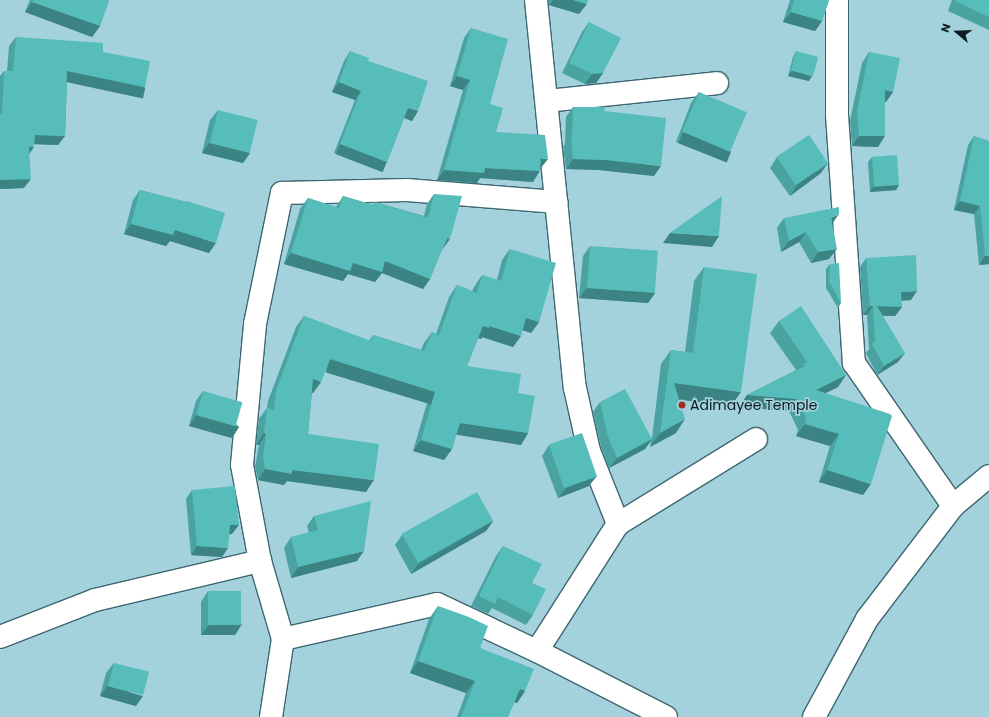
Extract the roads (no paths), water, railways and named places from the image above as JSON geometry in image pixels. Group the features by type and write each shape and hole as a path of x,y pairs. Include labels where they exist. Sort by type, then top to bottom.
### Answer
{"street":[{"path":"536,0 575,388 589,451 618,524"},
{"path":"837,0 837,115 854,363 953,506"},
{"path":"547,101 717,83"},
{"path":"271,717 284,639 260,561 242,464 255,324 282,193 407,190 557,202"},
{"path":"537,651 618,524 756,439"},
{"path":"814,717 867,619 953,506 989,476"},
{"path":"0,637 95,600 260,561"},
{"path":"284,639 437,604 537,651 666,717"}],"place":[{"name":"Adimayee Temple","path":"682,405"}]}
